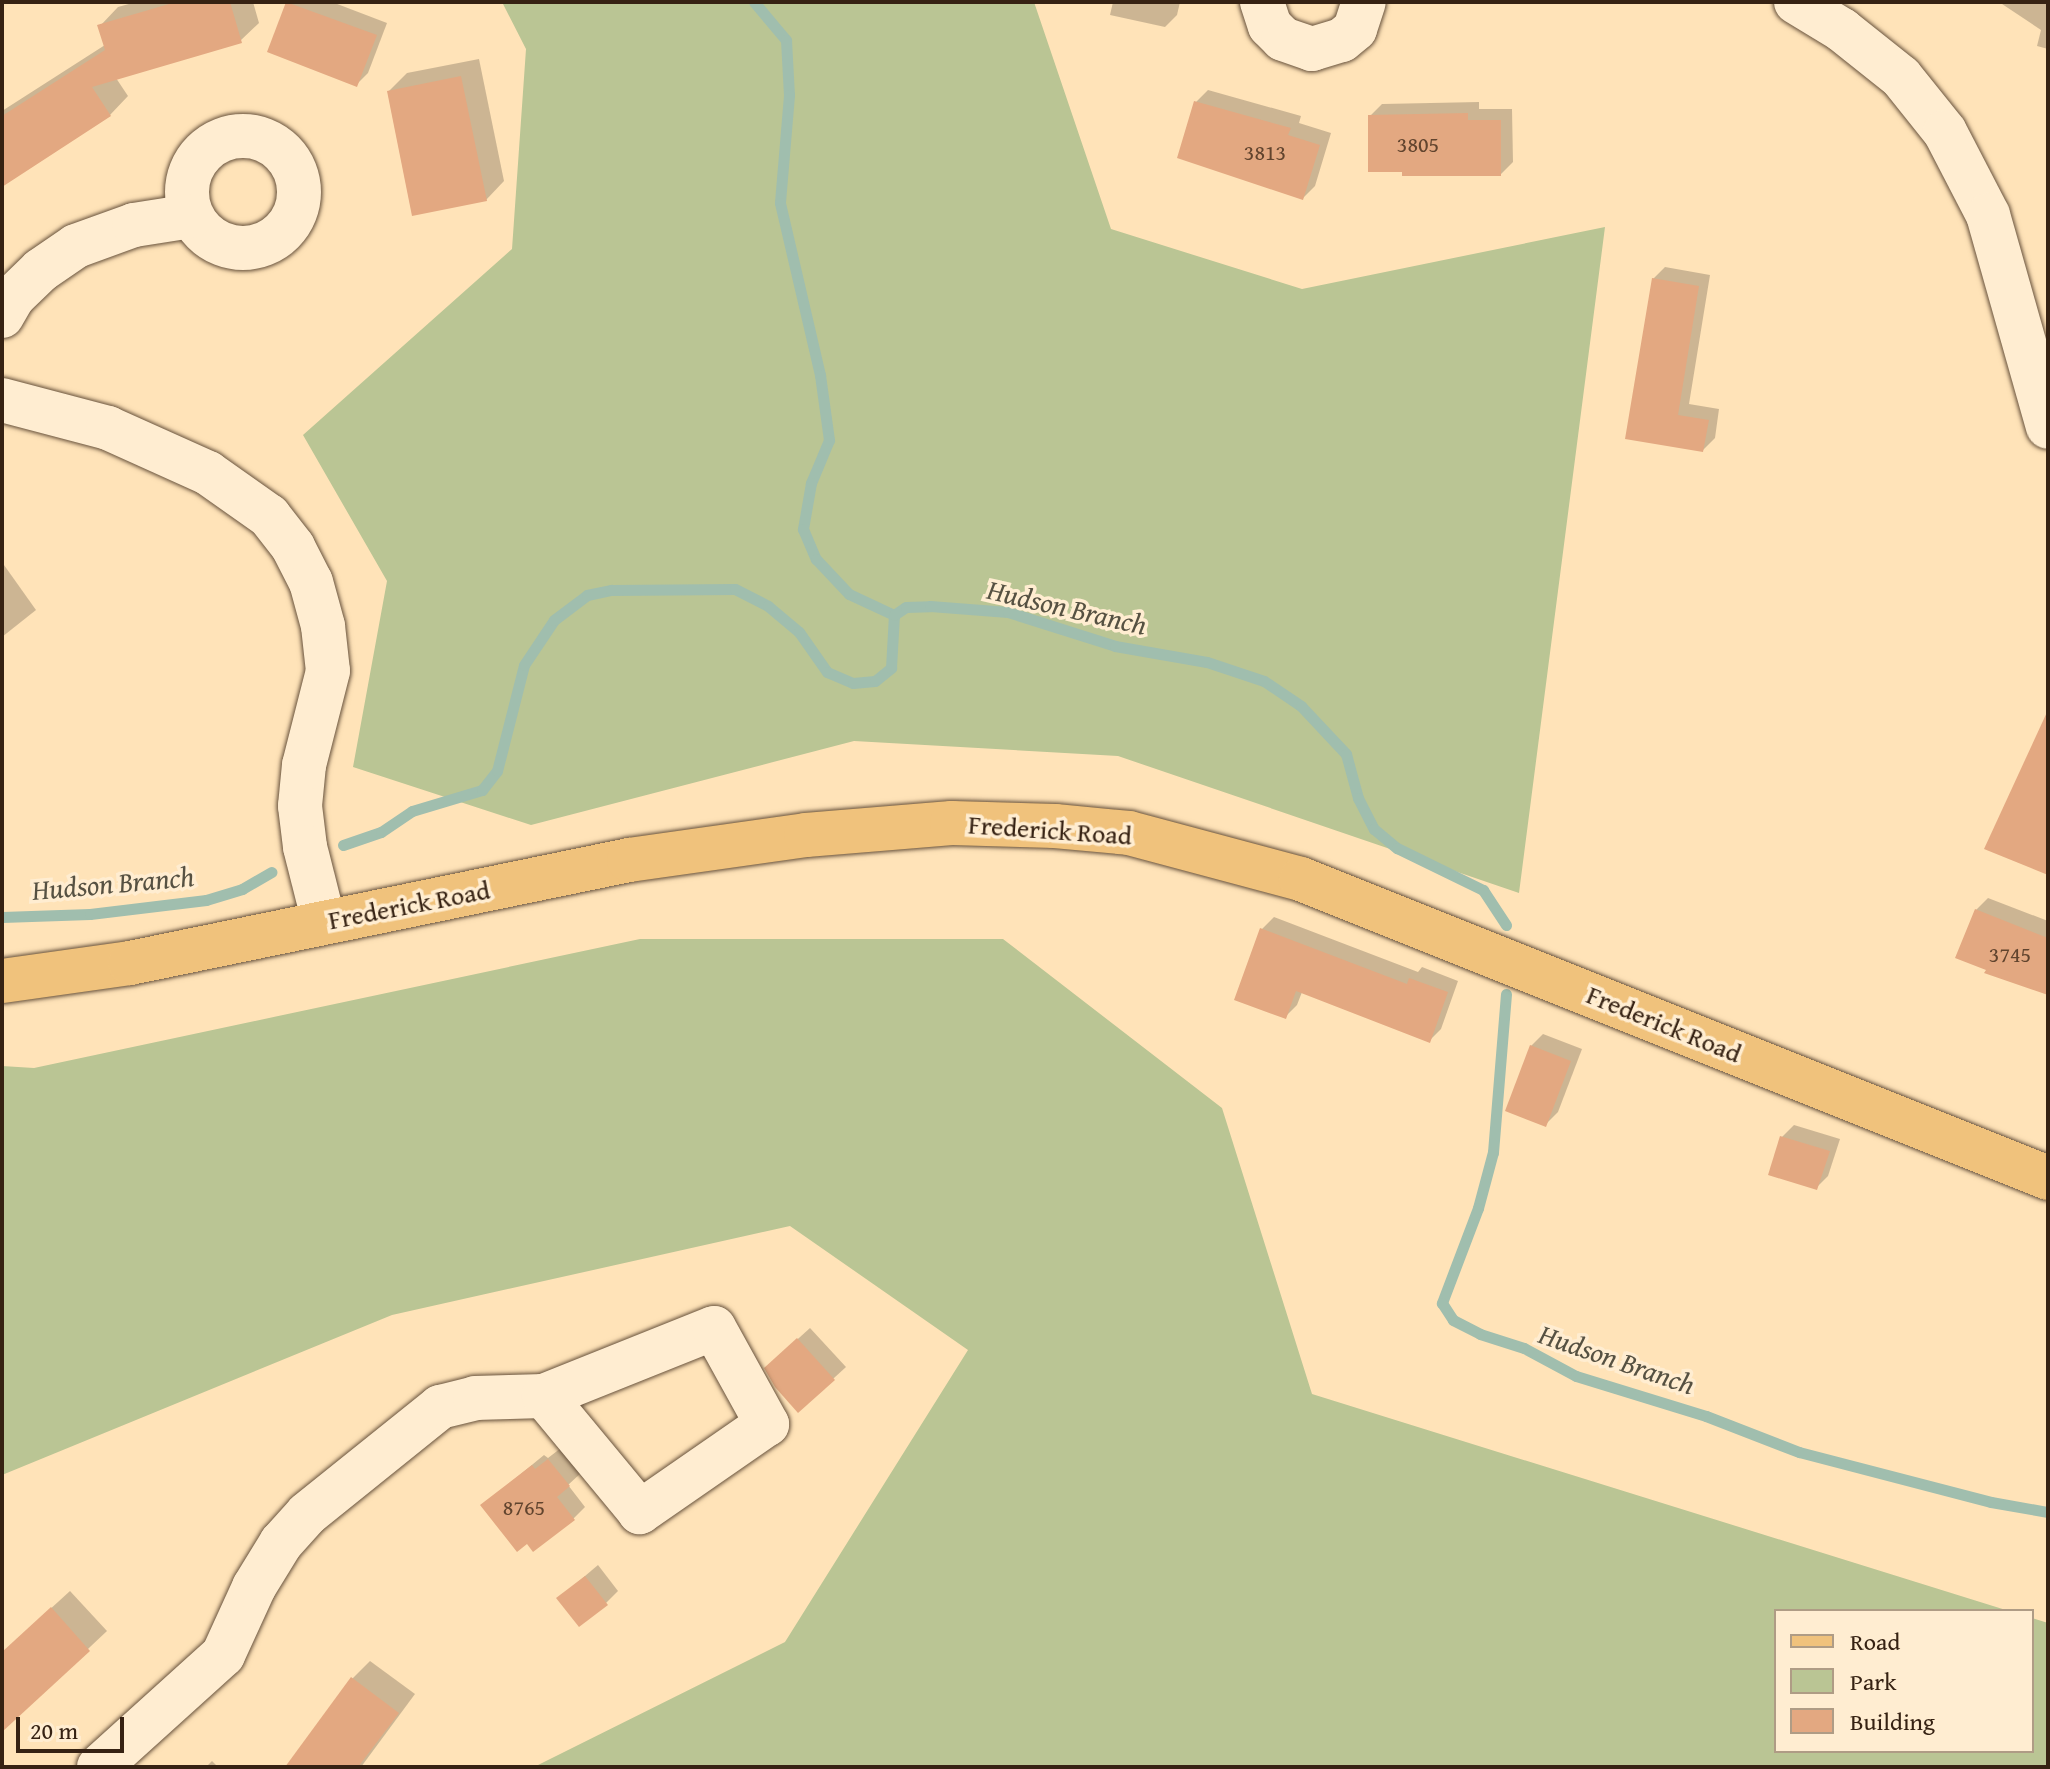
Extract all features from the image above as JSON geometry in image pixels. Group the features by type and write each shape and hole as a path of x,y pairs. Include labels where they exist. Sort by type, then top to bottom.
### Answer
{"main road":[{"name":"Frederick Road","path":"2,981 130,963 629,860 806,835 952,823 1055,826 1129,833 1301,879 2048,1178"}],"street":[{"path":"1262,2 1270,26 1283,39 1312,49 1330,46 1349,35 1363,12 1364,2"},
{"path":"1796,2 1842,30 1901,77 1945,132 1988,215 2048,427"},
{"path":"2,316 22,288 76,246 134,225 191,216"},
{"path":"2,400 48,409 108,428 208,473 269,516 293,547 311,582 323,626 328,671 304,765 300,806 305,847 324,922"},
{"path":"99,1767 223,1655 254,1587 281,1543 307,1514 440,1407 475,1398 544,1396 714,1328 767,1424 640,1512 544,1396"}],"green space":[{"path":"502,2 1034,2 1111,229 1302,289 1605,227 1519,893 1118,756 854,741 531,825 353,767 387,581 303,435 512,249 526,49"},
{"path":"640,939 1003,939 1222,1108 1312,1394 2003,1609 1774,1609 1774,1753 2034,1753 2034,1619 2048,1623 2048,1767 534,1767 785,1642 968,1350 790,1226 392,1315 2,1475 2,1066 34,1068"}],"building":[{"path":"176,2 230,2 242,43 92,87 111,116 2,187 2,116 105,50 97,25"},
{"path":"286,2 377,35 357,87 267,52"},
{"path":"461,76 487,201 412,216 387,91"},
{"path":"1194,101 1291,128 1288,135 1320,145 1303,200 1177,158"},
{"path":"1468,113 1468,120 1501,120 1501,176 1402,176 1402,172 1368,172 1368,115"},
{"path":"1652,278 1699,286 1678,415 1709,420 1703,452 1625,439"},
{"path":"2048,710 2048,875 1984,849"},
{"path":"1975,909 2048,938 2048,995 1984,973 1986,970 1955,958"},
{"path":"1260,928 1407,984 1409,978 1448,992 1430,1043 1296,991 1286,1019 1234,1000"},
{"path":"1530,1045 1571,1061 1546,1127 1505,1111"},
{"path":"1780,1136 1830,1151 1817,1190 1768,1175"},
{"path":"797,1338 835,1380 798,1413 775,1387 764,1368"},
{"path":"548,1459 570,1486 557,1497 575,1520 533,1552 527,1544 517,1552 480,1505 532,1465 535,1469"},
{"path":"585,1576 608,1605 579,1627 556,1598"},
{"path":"51,1607 90,1651 2,1732 2,1652"},
{"path":"351,1677 399,1713 358,1767 285,1767"}],"waterway":[{"path":"754,2 786,40 789,95 780,203 820,375 829,440 811,483 803,529 816,559 849,594 894,615"},
{"name":"Hudson Branch","path":"343,845 381,832 412,811 482,790 497,771 524,665 554,620 587,595 611,590 735,589 768,606 799,632 827,672 853,683 875,681 891,668 894,615 906,607 930,606 1008,612 1115,646 1207,662 1264,681 1301,706 1346,754 1358,798 1374,829 1397,848 1483,890 1506,925"},
{"name":"Hudson Branch","path":"2,917 90,914 206,900 242,889 272,872"},
{"name":"Hudson Branch","path":"1506,994 1493,1152 1478,1208 1442,1303 1453,1320 1480,1334 1524,1348 1576,1376 1706,1416 1799,1452 1991,1502 2048,1512"}]}
